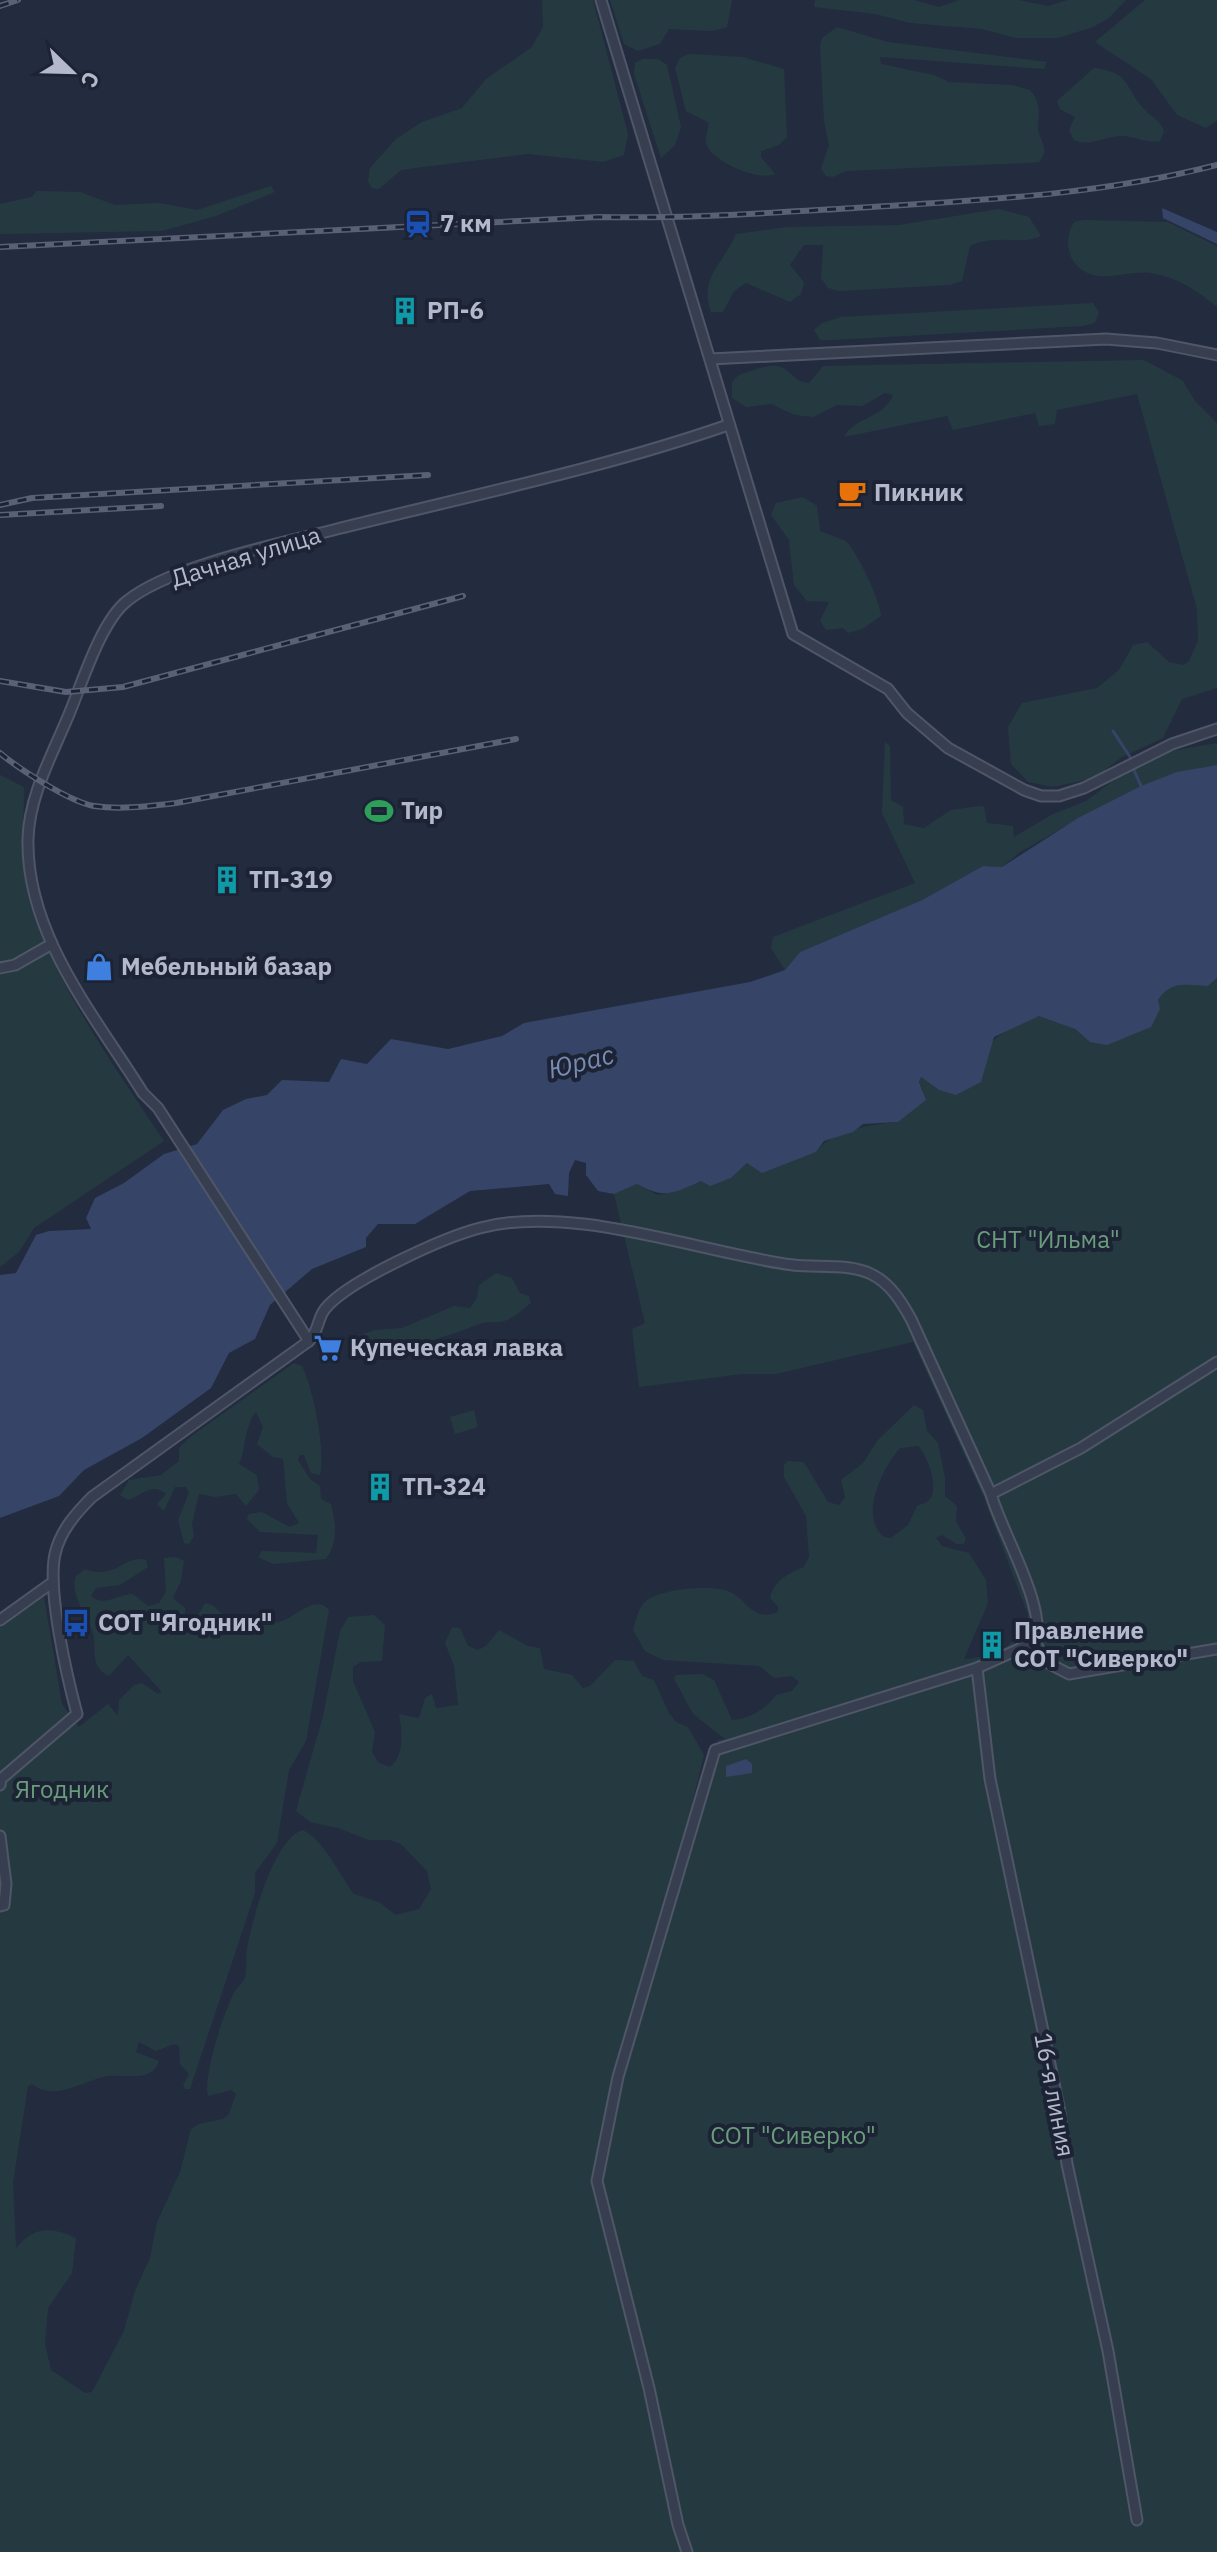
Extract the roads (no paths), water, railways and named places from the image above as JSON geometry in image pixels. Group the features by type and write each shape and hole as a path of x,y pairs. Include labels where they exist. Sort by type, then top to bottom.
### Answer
{"street":[{"path":"601,0 793,634 888,689 907,713 948,748 1024,790 1041,796 1059,796 1084,788 1172,744 1217,729"},
{"path":"710,359 1106,339 1157,343 1217,355"},
{"name":"Дачная улица","path":"309,1341 158,1108 143,1093 50,945 31,873 28,837 35,798 105,632 126,601 173,577 260,548 661,448 728,425"},
{"path":"0,968 15,965 50,945"},
{"path":"0,1785 1,1779 77,1714 53,1582 55,1553 63,1533 92,1497 309,1341 316,1334 323,1311 348,1288 480,1228 516,1223 611,1230 792,1265 859,1269 882,1281 905,1307 991,1494 1040,1629 1035,1642 977,1668 715,1750 618,2077 597,2181 687,2552"},
{"path":"991,1494 1081,1448 1217,1362"},
{"path":"0,1620 53,1582"},
{"path":"1035,1642 1046,1662 1069,1674 1217,1649"},
{"name":"16-я линия","path":"977,1668 990,1779 1108,2351 1137,2520"},
{"path":"0,1836 6,1884 4,1905 0,1906"}],"water":[{"path":"1162,208 1217,232 1217,244 1163,218"},
{"name":"Юрас","path":"1217,765 1217,978 1208,986 1180,985 1168,989 1158,1000 1160,1009 1151,1027 1107,1045 1090,1042 1075,1029 1039,1016 994,1037 981,1082 956,1095 939,1090 921,1077 919,1082 926,1100 898,1122 863,1124 853,1132 824,1141 816,1152 762,1173 747,1163 731,1178 710,1186 701,1181 676,1192 662,1193 637,1184 614,1194 598,1191 586,1175 586,1163 575,1160 569,1173 568,1196 555,1194 549,1184 470,1191 415,1224 378,1224 366,1238 366,1247 312,1269 270,1305 255,1339 229,1353 211,1388 142,1438 84,1470 59,1496 0,1518 0,1275 16,1273 36,1235 49,1231 91,1229 86,1218 95,1198 124,1183 164,1154 197,1144 223,1110 246,1099 267,1095 282,1080 329,1082 341,1059 367,1064 391,1039 448,1049 502,1036 524,1023 750,982 785,970 800,952 922,900 983,866 1002,867 1078,818 1141,786 1177,772"},
{"path":"746,1759 752,1764 752,1773 726,1777 726,1766"}],"waterway":[{"path":"1113,731 1130,757"},
{"path":"1134,770 1141,786"}],"railway":[{"path":"0,6 18,0"},
{"path":"0,247 598,217 735,215 959,202 1132,183 1217,165"},
{"path":"0,505 32,498 428,475"},
{"path":"0,515 161,506"},
{"path":"0,681 66,692 123,687 463,596"},
{"path":"0,753 32,776 72,798 94,806 125,808 176,803 516,739"}],"place":[{"name":"7 км","path":"418,224"},
{"name":"РП-6","path":"405,311"},
{"name":"Пикник","path":"852,493"},
{"name":"Тир","path":"379,811"},
{"name":"ТП-319","path":"227,880"},
{"name":"Мебельный базар","path":"99,967"},
{"name":"Купеческая лавка","path":"328,1348"},
{"name":"ТП-324","path":"380,1487"},
{"name":"СОТ \"Ягодник\"","path":"76,1623"},
{"name":"Правление СОТ \"Сиверко\"","path":"992,1645"}],"park label":[{"name":"СНТ \"Ильма\"","path":"1048,1240"},
{"name":"Ягодник","path":"62,1790"},
{"name":"СОТ \"Сиверко\"","path":"793,2136"}]}
